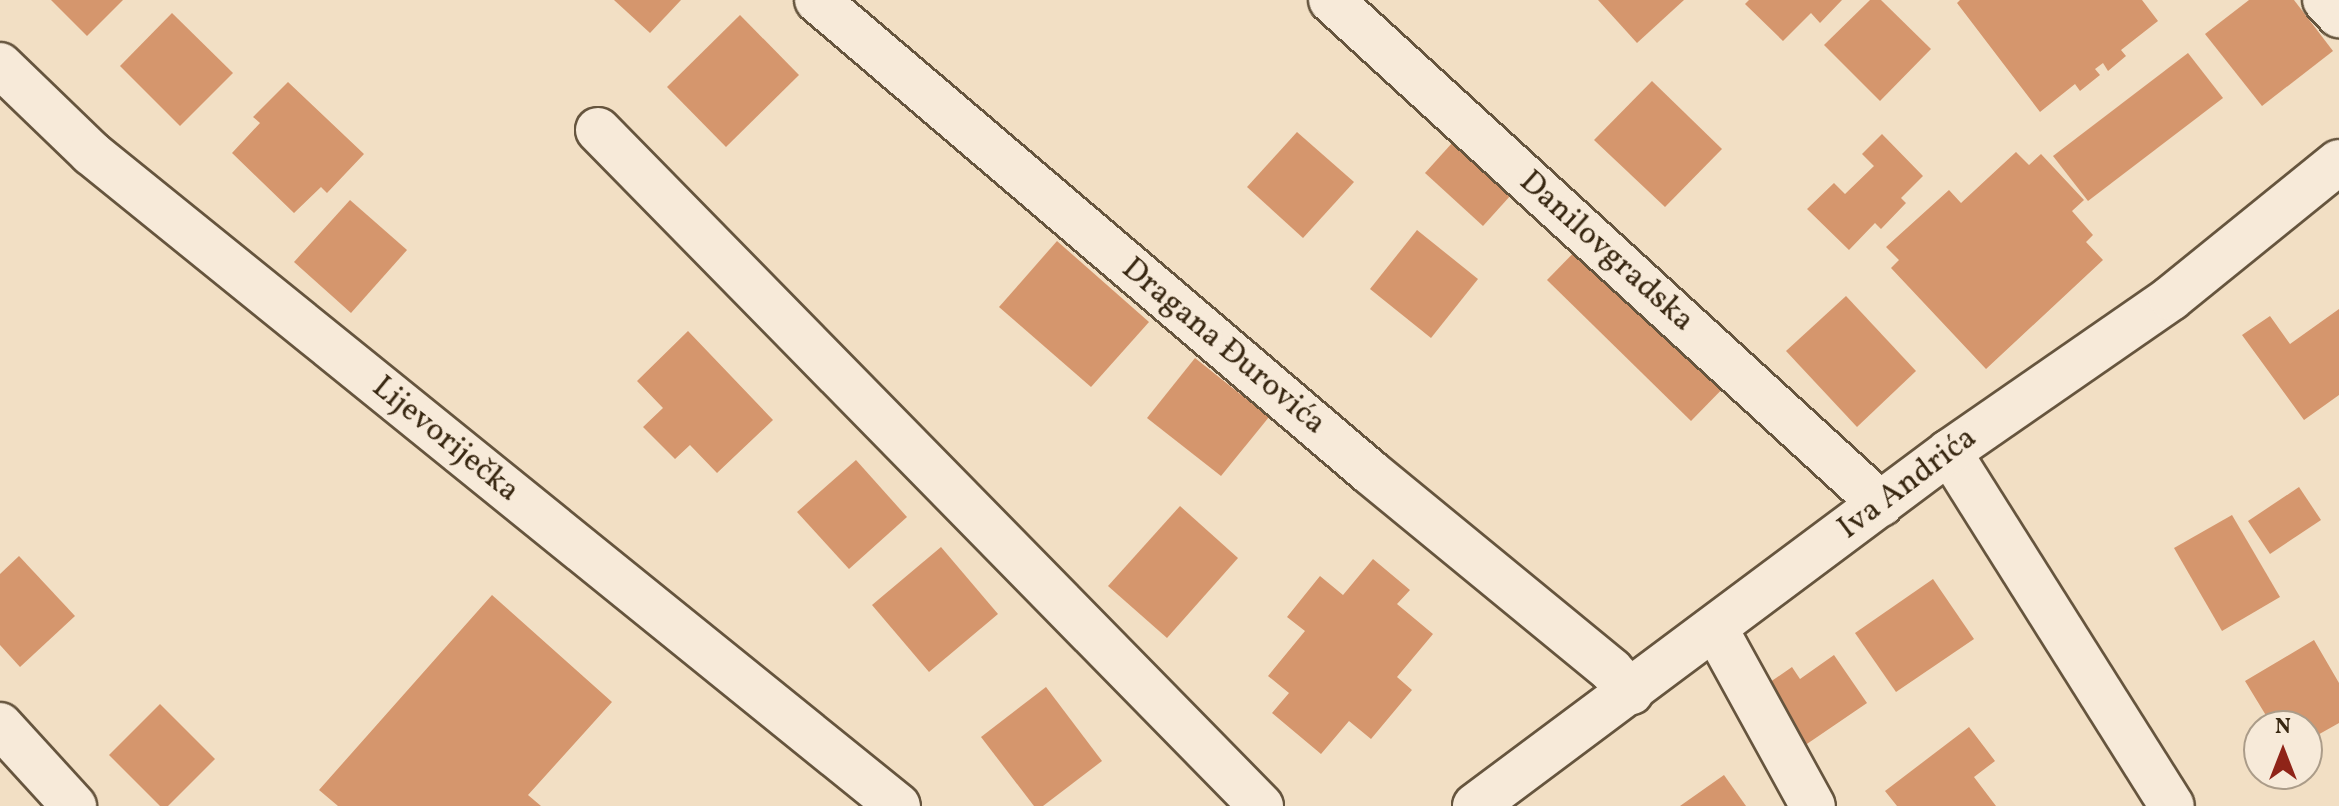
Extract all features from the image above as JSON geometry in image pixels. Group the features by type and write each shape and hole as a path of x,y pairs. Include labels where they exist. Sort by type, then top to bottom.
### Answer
{"street":[{"name":"Dragana Đurovića","path":"817,0 1370,472 1611,670 1631,692"},
{"name":"Danilovgradska","path":"1331,0 1881,504"},
{"path":"2325,0 2339,15"},
{"name":"Lijevoriječka","path":"0,65 91,153 898,806"},
{"path":"598,130 1261,806"},
{"name":"Iva Andrića","path":"1475,806 1949,452 2171,298 2339,162"},
{"path":"1949,452 2172,806"},
{"path":"1715,628 1813,806"},
{"path":"0,725 74,806"}],"building":[{"path":"51,0 123,0 87,36"},
{"path":"614,0 681,0 650,33"},
{"path":"1598,0 1684,0 1637,43"},
{"path":"1749,0 1842,0 1820,23 1811,13 1783,41 1745,4"},
{"path":"1870,0 1881,0 1931,49 1880,101 1824,45"},
{"path":"1960,0 2142,0 2158,21 2121,50 2126,56 2108,71 2103,63 2095,69 2100,75 2080,91 2075,84 2040,112 1957,3"},
{"path":"2249,0 2294,0 2333,51 2262,106 2205,34"},
{"path":"172,13 233,73 180,126 120,66"},
{"path":"740,15 799,75 726,147 667,87"},
{"path":"2188,53 2223,98 2088,201 2053,156"},
{"path":"1652,81 1722,149 1665,207 1594,140"},
{"path":"288,82 364,154 327,193 321,187 294,213 232,153 260,123 253,117"},
{"path":"1297,132 1354,182 1303,238 1247,187"},
{"path":"1462,132 1520,185 1483,226 1425,173"},
{"path":"1882,134 1923,176 1901,198 1906,203 1881,229 1875,223 1849,250 1807,209 1834,183 1845,194 1874,166 1862,154"},
{"path":"2016,152 2029,165 2041,154 2084,200 2072,211 2093,235 2086,242 2103,260 1986,369 1891,268 1899,260 1886,247 1949,190 1961,203"},
{"path":"350,200 407,250 351,313 294,262"},
{"path":"1417,230 1478,279 1431,338 1370,289"},
{"path":"1588,238 1733,378 1691,421 1547,280"},
{"path":"1057,241 1149,322 1091,387 999,307"},
{"path":"1846,296 1916,371 1857,427 1786,351"},
{"path":"2339,309 2339,395 2304,420 2242,335 2270,316 2290,344"},
{"path":"688,331 773,420 717,473 690,445 675,459 643,427 663,408 637,381"},
{"path":"1195,358 1269,417 1221,476 1147,418"},
{"path":"856,460 907,517 849,569 797,512"},
{"path":"2299,487 2321,520 2270,554 2248,521"},
{"path":"1180,506 1238,558 1167,638 1108,586"},
{"path":"2232,515 2280,597 2222,631 2174,548"},
{"path":"941,547 998,614 929,672 872,605"},
{"path":"19,556 75,616 20,667 0,645 0,574"},
{"path":"1373,559 1410,590 1397,604 1433,634 1397,677 1412,690 1371,739 1349,721 1321,754 1272,713 1289,693 1268,676 1305,631 1287,617 1320,576 1343,595"},
{"path":"1933,579 1974,639 1896,692 1855,633"},
{"path":"492,595 612,702 528,795 541,806 338,806 319,790"},
{"path":"2314,640 2339,683 2339,723 2323,732 2323,710 2263,710 2245,681"},
{"path":"1834,655 1867,703 1801,748 1760,689 1792,667 1800,679"},
{"path":"1046,687 1102,761 1043,806 1034,806 981,737"},
{"path":"160,704 215,759 168,806 160,806 109,755"},
{"path":"1969,727 1995,761 1974,777 1996,806 1897,806 1885,791"},
{"path":"1724,775 1746,806 1680,806"}]}
